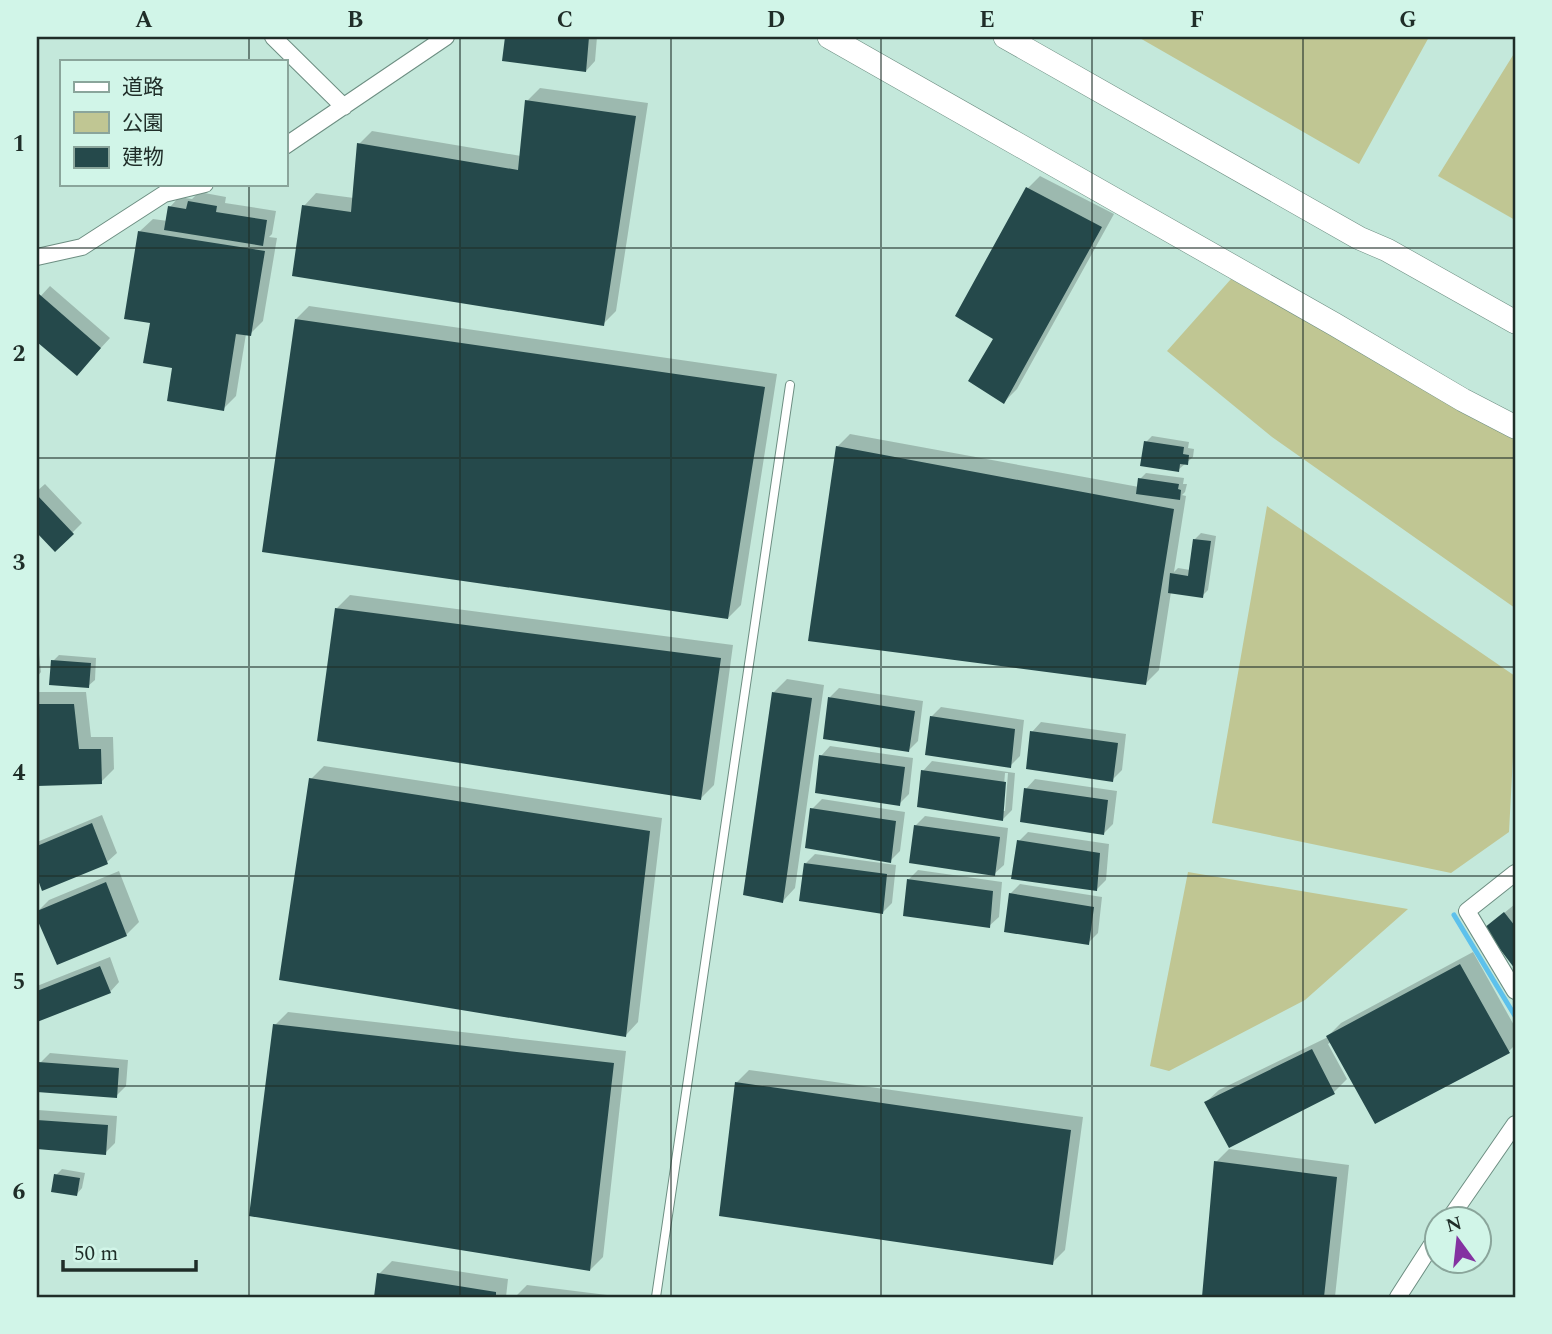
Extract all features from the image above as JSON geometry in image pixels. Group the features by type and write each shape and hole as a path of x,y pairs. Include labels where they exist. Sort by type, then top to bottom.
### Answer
{"street":[{"path":"274,37 344,107"},
{"path":"287,145 446,37"},
{"path":"829,37 1463,400 1515,427"},
{"path":"1005,37 1359,238 1387,250 1515,322"},
{"path":"37,257 82,247 164,194 197,186"},
{"path":"1515,873 1467,911 1515,991"},
{"path":"1460,1204 1515,1124"},
{"path":"1398,1297 1422,1261"}],"lane":[{"path":"656,1297 790,385"}],"green space":[{"path":"1138,37 1429,37 1359,164"},
{"path":"1515,52 1515,220 1438,176"},
{"path":"1231,279 1515,437 1515,608 1272,437 1167,351"},
{"path":"1267,506 1515,676 1509,832 1451,873 1212,823"},
{"path":"1188,872 1408,909 1305,1000 1169,1071 1150,1066"}],"building":[{"path":"505,37 589,37 586,72 502,61"},
{"path":"525,100 636,116 604,326 292,276 302,205 351,212 357,143 518,170"},
{"path":"1026,187 1102,227 1004,404 968,381 993,339 955,316"},
{"path":"188,201 217,206 216,212 267,220 263,246 164,230 168,206 186,209"},
{"path":"138,231 265,251 251,336 236,334 224,411 167,401 172,368 143,363 150,323 124,319"},
{"path":"39,294 101,348 77,376 37,342"},
{"path":"295,319 765,387 728,619 262,552"},
{"path":"1144,441 1184,447 1183,454 1189,455 1188,465 1180,464 1179,472 1140,466"},
{"path":"836,446 1174,509 1146,685 808,641"},
{"path":"1138,478 1179,484 1180,500 1136,494"},
{"path":"37,495 74,534 55,552 37,533"},
{"path":"1193,539 1211,541 1203,598 1168,593 1170,573 1188,576"},
{"path":"335,608 721,658 701,800 317,741"},
{"path":"51,660 91,663 89,688 49,685"},
{"path":"772,692 812,698 783,903 743,895"},
{"path":"828,697 915,711 909,752 823,739"},
{"path":"37,704 74,704 79,749 101,749 102,784 37,786"},
{"path":"930,716 1015,729 1011,768 925,755"},
{"path":"1030,731 1118,743 1113,782 1026,769"},
{"path":"819,755 905,767 900,806 815,793"},
{"path":"921,770 1006,782 1003,821 917,807"},
{"path":"309,778 650,831 626,1037 279,980"},
{"path":"1024,788 1108,800 1104,835 1020,822"},
{"path":"810,808 896,821 891,863 805,848"},
{"path":"92,823 108,864 42,891 37,877 37,846"},
{"path":"914,825 1000,837 995,876 909,863"},
{"path":"1017,840 1100,853 1097,891 1011,879"},
{"path":"804,863 887,874 883,914 799,901"},
{"path":"907,879 993,891 990,928 903,916"},
{"path":"106,882 127,936 57,965 37,919 37,911"},
{"path":"1009,893 1094,907 1089,945 1004,932"},
{"path":"1504,912 1515,926 1515,969 1484,928"},
{"path":"1460,964 1510,1053 1375,1124 1326,1036"},
{"path":"100,966 111,993 37,1022 37,991"},
{"path":"273,1024 614,1063 590,1271 249,1216"},
{"path":"1312,1049 1335,1094 1229,1148 1204,1102"},
{"path":"38,1062 119,1068 117,1098 37,1092"},
{"path":"735,1082 1071,1130 1053,1265 719,1216"},
{"path":"37,1120 108,1125 106,1155 37,1149"},
{"path":"1214,1161 1337,1177 1324,1297 1202,1297"},
{"path":"54,1174 80,1178 77,1196 51,1192"},
{"path":"377,1273 496,1292 496,1297 374,1297"}],"waterway":[{"path":"1454,915 1515,1016"}]}
